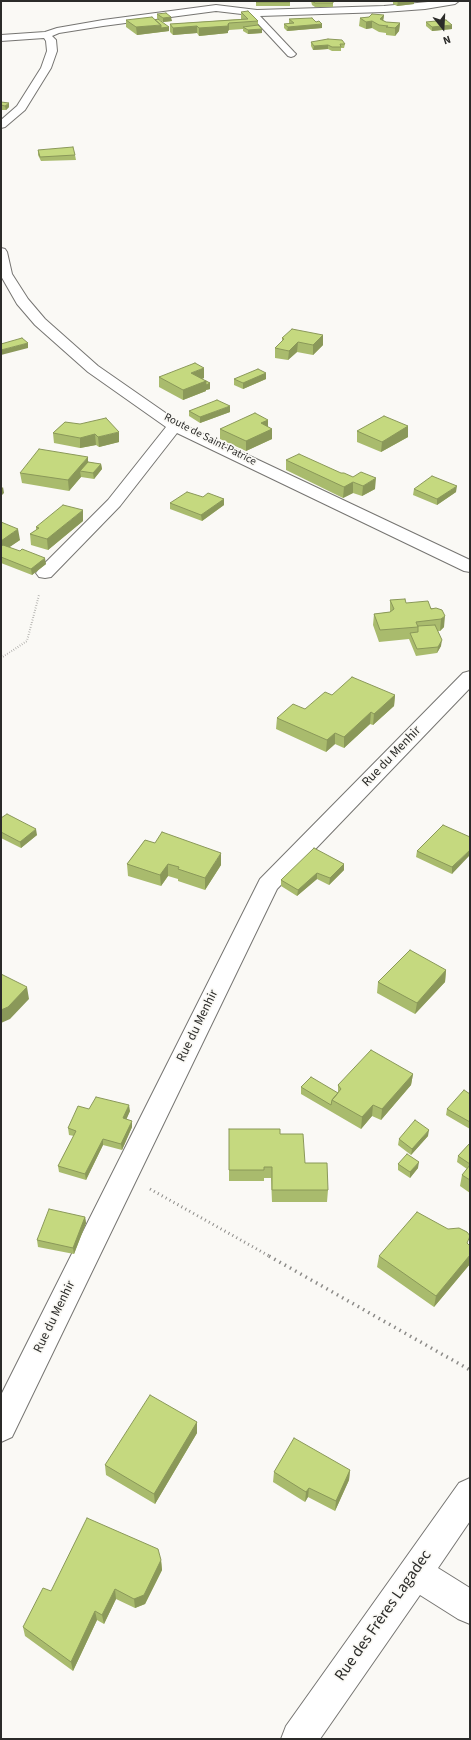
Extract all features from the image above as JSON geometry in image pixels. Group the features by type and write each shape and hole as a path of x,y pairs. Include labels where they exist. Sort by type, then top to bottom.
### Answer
{"street":[{"path":"1,38 46,35 57,31 90,25 217,4 253,13 384,9 425,6 455,1"},
{"path":"253,13 291,54"},
{"path":"1,125 21,108 46,68 52,51 51,40 46,35"},
{"name":"Route de Saint-Patrice","path":"1,252 6,274 22,300 40,322 93,369 175,426 470,567"},
{"path":"45,573 114,503 175,426"},
{"name":"Rue du Menhir","path":"1,1427 268,885 470,678"},
{"name":"Rue des Frères Lagadec","path":"299,1739 470,1494"},
{"path":"415,1573 470,1607"}],"path":[{"path":"1,658 27,641 45,573"},
{"path":"125,1175 470,1370"}],"building":[{"path":"290,1 290,2 256,2"},
{"path":"312,1 333,1 333,3 315,3"},
{"path":"248,11 258,21 229,23 228,26 199,28 197,26 173,28 170,24 248,19 241,12"},
{"path":"166,13 171,17 163,18 157,14"},
{"path":"372,14 384,15 380,19 386,22 400,23 395,28 386,27 388,26 379,25 372,21 366,22 360,18 369,17"},
{"path":"152,17 161,25 136,27 126,20"},
{"path":"312,18 316,22 319,21 322,24 288,27 284,24 294,23 289,19"},
{"path":"158,19 169,27 161,28 161,25 155,20"},
{"path":"446,20 452,25 432,27 426,22"},
{"path":"258,25 262,29 248,30 243,27"},
{"path":"328,39 342,40 345,44 340,44 341,47 332,47 328,45 314,46 311,42"},
{"path":"1,102 9,103 5,106 1,105"},
{"path":"73,147 75,155 40,157 38,150"},
{"path":"292,329 323,335 313,345 298,342 289,351 275,348 284,339 282,338"},
{"path":"22,338 28,343 1,350 1,344"},
{"path":"195,363 204,368 191,373 206,381 183,390 159,377"},
{"path":"258,369 266,373 243,383 234,379"},
{"path":"217,400 230,406 200,417 189,411"},
{"path":"255,413 268,420 261,423 272,429 246,441 220,429"},
{"path":"384,416 408,426 382,442 357,431"},
{"path":"106,418 119,432 98,437 95,434 80,438 53,433 65,422 80,424"},
{"path":"39,449 88,457 68,480 20,473"},
{"path":"299,454 353,477 361,472 376,478 363,486 353,482 344,487 286,460"},
{"path":"88,462 101,464 93,473 80,471"},
{"path":"432,476 457,486 437,499 414,489"},
{"path":"187,492 203,497 208,493 224,499 201,515 170,503"},
{"path":"63,505 83,510 47,539 30,534 39,528 36,527"},
{"path":"1,522 18,529 1,541"},
{"path":"3,545 20,551 22,549 45,558 31,569 1,557 1,546"},
{"path":"405,599 406,603 428,601 431,609 436,608 442,610 445,616 441,619 416,622 418,627 380,630 374,614 390,612 394,609 390,600"},
{"path":"435,625 442,640 438,647 417,649 410,633 418,632 418,626"},
{"path":"352,677 395,695 374,714 371,712 344,737 335,733 327,740 277,718 293,704 305,709 325,692 332,695"},
{"path":"7,814 36,829 20,842 1,832 1,818"},
{"path":"443,825 470,837 470,850 452,867 417,851"},
{"path":"162,832 221,853 205,878 168,864 160,875 127,864 145,840 155,843"},
{"path":"314,848 344,864 330,878 317,873 298,890 281,880"},
{"path":"410,950 446,970 417,1003 378,982"},
{"path":"1,974 27,987 8,1007 1,1010"},
{"path":"371,1050 413,1074 382,1109 373,1105 362,1117 332,1100 341,1089 338,1085"},
{"path":"311,1077 338,1093 332,1100 331,1105 301,1087"},
{"path":"464,1090 470,1094 470,1122 447,1109"},
{"path":"96,1097 129,1105 123,1118 132,1121 121,1144 103,1139 85,1174 58,1166 76,1131 68,1128 78,1106 89,1109"},
{"path":"415,1120 429,1130 412,1149 399,1139"},
{"path":"229,1129 280,1129 280,1134 303,1134 305,1163 327,1163 328,1190 272,1190 272,1167 264,1167 264,1170 229,1170"},
{"path":"470,1143 470,1164 458,1156"},
{"path":"407,1154 419,1162 410,1172 398,1164"},
{"path":"470,1165 470,1180 462,1175"},
{"path":"49,1209 85,1217 73,1248 37,1240"},
{"path":"417,1212 448,1229 459,1228 467,1232 470,1236 467,1243 470,1246 470,1255 436,1296 379,1256"},
{"path":"150,1395 197,1422 154,1494 105,1465"},
{"path":"294,1438 350,1470 336,1501 309,1488 306,1492 274,1472"},
{"path":"87,1518 158,1549 161,1560 144,1595 134,1599 115,1589 102,1615 95,1611 71,1662 23,1627 43,1588 51,1591"}]}
